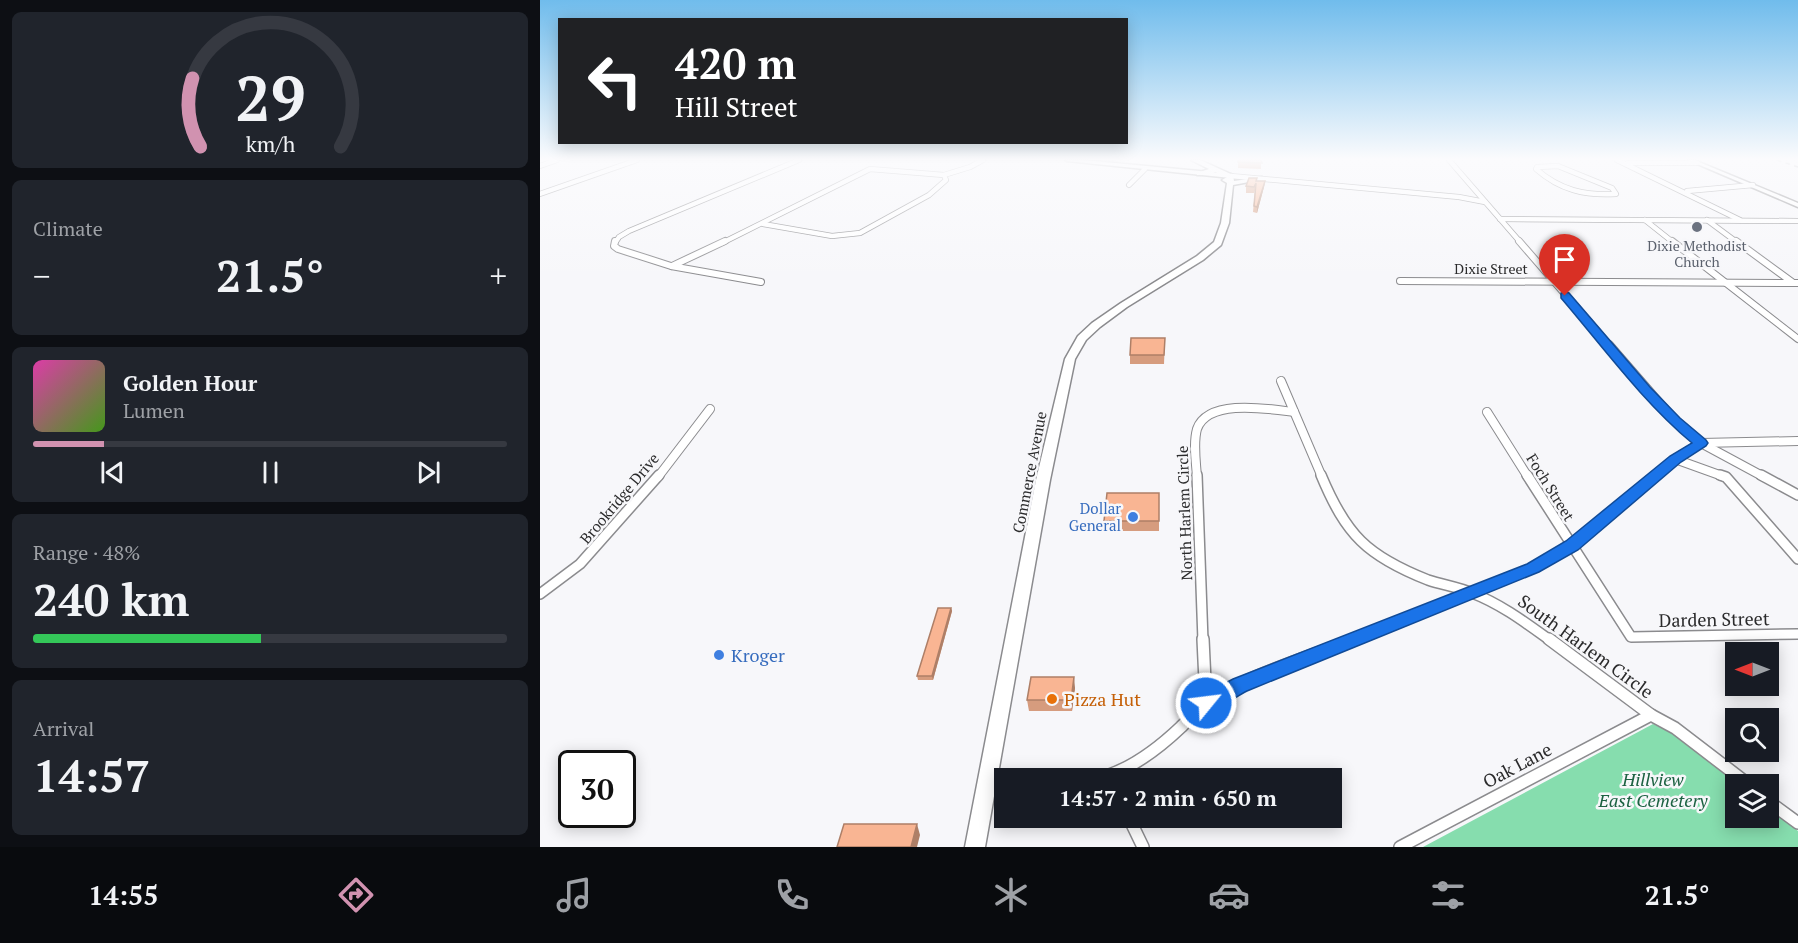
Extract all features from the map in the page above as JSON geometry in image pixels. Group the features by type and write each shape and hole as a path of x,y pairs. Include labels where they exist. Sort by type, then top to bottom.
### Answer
{"main road":[{"name":"Commerce Avenue","path":"975,847 1043,480 1070,359 1082,338 1096,326 1200,258 1218,243 1225,223 1228,200"}],"street":[{"path":"704,200 629,231 617,238 614,246 671,266 761,282"},
{"path":"671,266 811,200"},
{"path":"763,224 813,235 854,235 872,229 893,214 921,200"},
{"path":"1466,200 1485,202"},
{"path":"1483,200 1645,390 1675,421 1701,443 1798,495"},
{"path":"1700,200 1741,220"},
{"path":"1500,219 1798,221"},
{"path":"1645,220 1798,339"},
{"path":"1707,220 1796,283"},
{"name":"Dixie Street","path":"1400,280 1796,283"},
{"name":"South Harlem Circle","path":"1281,381 1335,508 1350,531 1363,545 1391,563 1429,580 1473,593 1505,609 1651,715 1676,728 1735,774"},
{"name":"North Harlem Circle","path":"1206,703 1196,455 1197,427 1206,415 1222,410 1257,409 1294,412"},
{"name":"Brookridge Drive","path":"540,594 580,564 649,488 710,410"},
{"name":"Foch Street","path":"1487,412 1631,637"},
{"path":"1127,768 1178,730 1206,703 1240,685 1533,568 1572,546 1676,459 1701,443 1798,441"},
{"path":"1676,459 1726,477 1797,558"},
{"name":"Darden Street","path":"1631,637 1798,634"},
{"name":"Oak Lane","path":"1400,847 1651,715"},
{"path":"989,777 994,777"},
{"path":"1779,809 1798,823"},
{"path":"1134,828 1143,847"}],"green space":[{"name":"Hillview East Cemetery","path":"1653,724 1670,732 1725,774 1725,828 1779,828 1779,816 1798,831 1798,847 1423,847"}],"building":[{"path":"1255,200 1259,200 1257,207 1254,206"},
{"path":"1131,338 1165,338 1164,355 1130,355"},
{"name":"Dollar General","path":"1107,493 1159,493 1159,521 1104,521"},
{"path":"938,608 951,608 932,676 917,676"},
{"path":"1031,677 1074,677 1071,700 1027,700"},
{"path":"844,824 917,824 911,847 837,847"}],"place":[{"name":"Dixie Methodist Church","path":"1697,227"},
{"name":"Dollar General","path":"1133,517"},
{"name":"Kroger","path":"719,655"},
{"name":"Pizza Hut","path":"1052,699"}],"route":[{"path":"1206,703 1240,685 1473,593 1558,555 1572,546 1676,459 1701,443 1675,421 1645,390 1565,296"}]}
